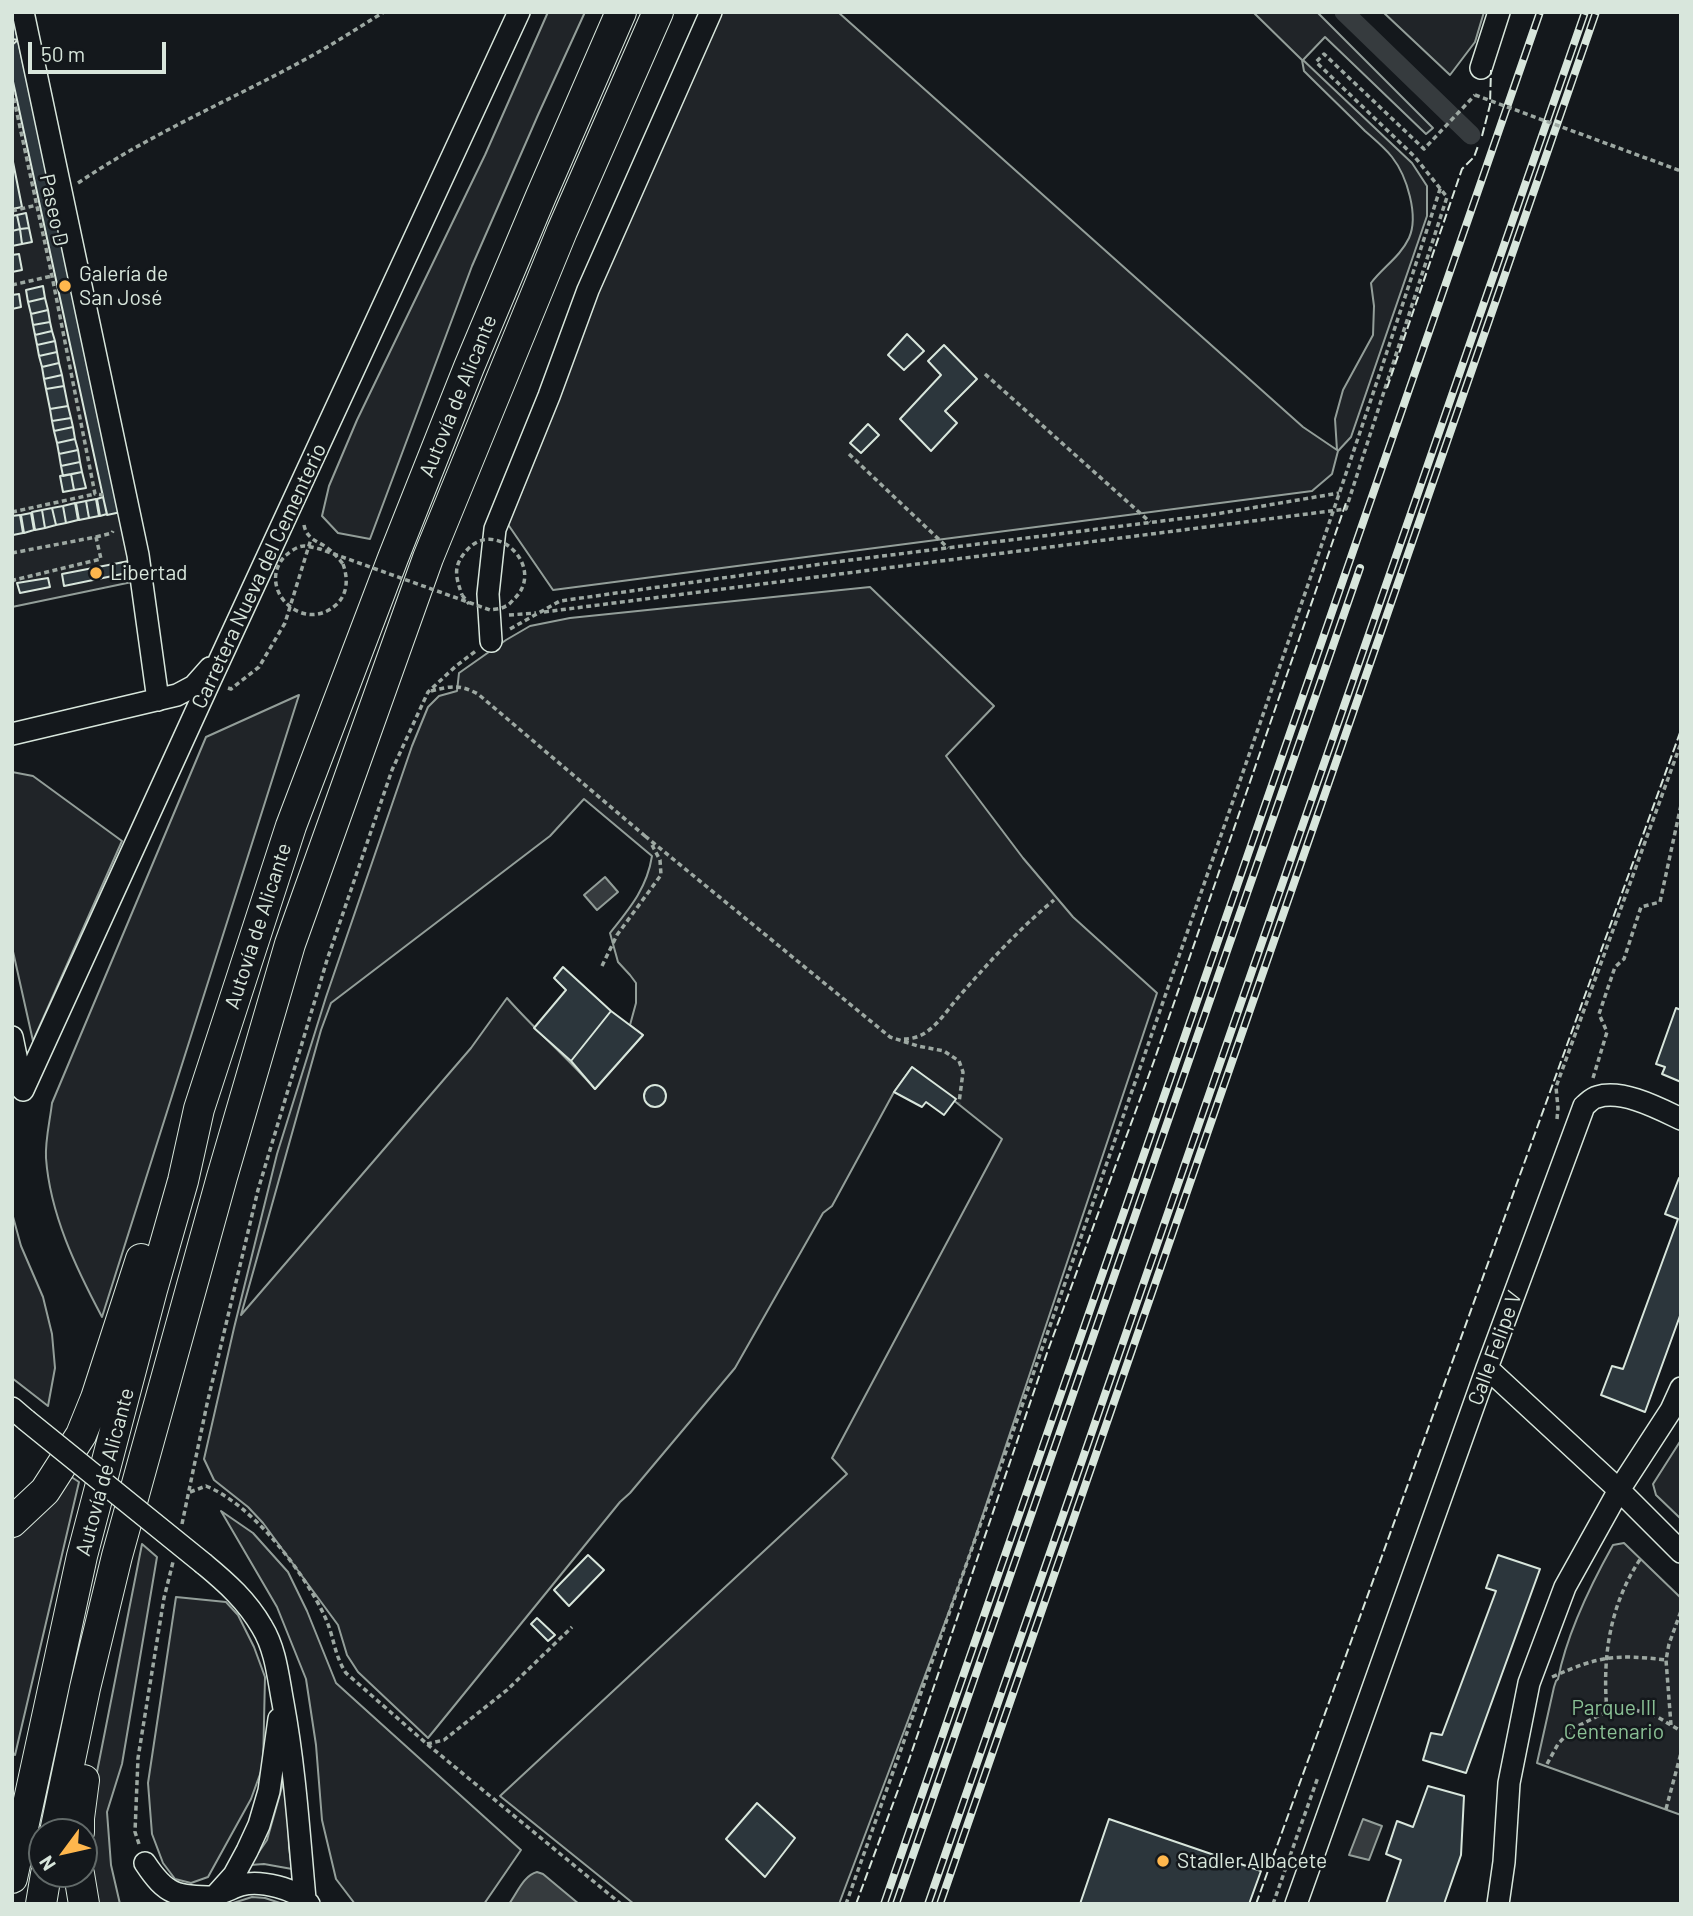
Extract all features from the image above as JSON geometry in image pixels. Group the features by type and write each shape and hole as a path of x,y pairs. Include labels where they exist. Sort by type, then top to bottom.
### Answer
{"highway":[{"name":"Autovía de Alicante","path":"12,1878 82,1556 183,1181 199,1108 291,826 469,367 621,12"},
{"name":"Autovía de Alicante","path":"58,1818 85,1688 125,1530 222,1177 290,944 428,558 562,231 658,12"},
{"path":"12,1522 45,1491 81,1435 96,1398 169,1172 199,1108"},
{"path":"79,1818 89,1749 85,1688"}],"street":[{"path":"23,12 138,555 158,699"},
{"name":"Carretera Nueva del Cementerio","path":"12,1037 23,1090 519,12"},
{"path":"491,641 488,594 495,529 588,290 711,12"},
{"path":"1481,68 1500,12"},
{"path":"12,734 177,695 194,686 220,660"},
{"path":"1584,1106 1595,1097 1615,1094 1654,1106 1681,1119"},
{"name":"Calle Felipe V","path":"1296,1904 1487,1368 1584,1106"},
{"path":"1487,1368 1619,1490 1681,1552"},
{"path":"1498,1904 1504,1862 1509,1783 1529,1683 1565,1587 1619,1490 1671,1410 1681,1388"},
{"path":"19,1414 227,1583 247,1603 263,1629 272,1648 279,1674 289,1735 307,1902"},
{"path":"213,1898 234,1875 259,1825 270,1791 282,1699"},
{"path":"145,1863 160,1885 191,1897 213,1898 242,1884 277,1885 307,1902"},
{"path":"145,1863 161,1904"}],"path":[{"path":"62,196 106,164 151,138 315,54 384,12"},
{"path":"540,613 1346,509 1447,197 1441,186 1414,156 1316,62 1324,54 1424,149 1475,95 1681,171"},
{"name":"Paseo D","path":"12,90 95,494"},
{"path":"846,1904 1010,1445 1339,494 1441,186"},
{"path":"12,211 37,205"},
{"path":"12,285 52,276"},
{"path":"985,374 1150,522"},
{"path":"849,454 948,548"},
{"path":"12,512 95,494 103,495"},
{"path":"180,1532 207,1404 258,1190 327,960 387,783 428,692 456,666 491,641 561,601 1210,515 1339,494"},
{"path":"12,553 112,533 112,522"},
{"path":"13,579 101,559 96,537"},
{"path":"209,683 231,689 259,667 285,624 311,539 329,549 343,564 347,574 346,589 339,602 330,610 314,615 294,611 285,603 278,591 277,570 283,558 304,546 320,550 491,610 506,606 519,594 526,580 523,565 515,551 504,542 494,539 471,546 460,558 456,568 456,579 462,595"},
{"path":"428,692 451,686 465,687 478,694 645,836 890,1037 944,1051 959,1061 963,1072 958,1103"},
{"path":"1557,1123 1556,1087 1681,743"},
{"path":"1584,1106 1607,1032 1599,1014 1615,967 1623,959 1641,907 1660,902 1681,806"},
{"path":"602,966 617,935 661,875 660,860 655,848 645,836"},
{"path":"890,1037 907,1040 924,1034 1027,922 1054,900"},
{"path":"190,1492 206,1486 221,1492 263,1527 309,1588 324,1614 339,1663 346,1673 427,1744 621,1904"},
{"path":"145,1863 135,1832 138,1758 164,1598 174,1558"},
{"path":"1607,1711 1605,1658 1613,1616 1629,1575 1641,1558"},
{"path":"1671,1725 1666,1660 1681,1611"},
{"path":"427,1744 444,1740 507,1690 572,1627"},
{"path":"1534,1671 1553,1677 1585,1662 1619,1656 1666,1660"},
{"path":"1547,1764 1558,1744 1572,1729 1607,1711 1635,1710 1654,1715 1681,1731"},
{"path":"1666,1809 1681,1753"},
{"path":"1273,1904 1320,1774"}],"green space":[{"path":"12,12 15,12 121,512 132,582 12,607"},
{"path":"548,12 585,12 472,266 370,539 338,533 322,516 329,486 357,420 485,155"},
{"path":"703,12 838,12 1303,427 1337,450 1335,419 1343,390 1373,335 1374,306 1371,283 1405,245 1413,219 1407,185 1392,157 1304,71 1302,60 1253,12 1317,12 1433,128 1426,134 1325,37 1303,60 1412,163 1427,186 1427,216 1351,437 1338,451 1332,474 1312,491 553,590 494,504"},
{"path":"1383,12 1484,12 1475,42 1450,75"},
{"path":"870,587 994,706 946,756 1023,858 1073,917 1157,993 962,1577 839,1904 634,1904 500,1796 847,1474 832,1458 1002,1139 912,1067 894,1092 832,1206 823,1213 735,1368 620,1502 428,1738 358,1672 347,1655 338,1625 263,1523 248,1507 214,1480 204,1459 277,1154 326,997 412,746 428,707 439,696 457,691 459,673 506,640 530,626 570,618","holes":["584,799 652,856 642,888 610,933 618,962 636,983 636,1003 630,1025 643,1035 595,1089 507,998 471,1048 241,1315 321,1030 331,1003 550,836"]},
{"path":"299,695 102,1317 66,1240 48,1179 46,1151 52,1103 206,737"},
{"path":"12,772 33,776 122,841 33,1041 12,947"},
{"path":"12,1213 21,1246 43,1297 52,1334 55,1368 48,1406 12,1378"},
{"path":"1681,1440 1681,1519 1656,1495 1653,1484"},
{"path":"70,1476 79,1482 15,1755 12,1752 12,1539"},
{"path":"221,1511 253,1533 288,1572 336,1683 521,1850 484,1904 355,1904 336,1879 322,1820 316,1745 306,1679 277,1607"},
{"name":"Parque III Centenario","path":"1624,1543 1681,1598 1681,1815 1537,1763 1554,1687 1573,1627 1613,1545"},
{"path":"142,1544 157,1557 122,1764 107,1812 111,1865 120,1904 95,1904 94,1888 98,1888 98,1818 93,1818 95,1782"},
{"path":"176,1597 226,1602 238,1615 265,1677 263,1766 251,1799 208,1877 191,1883 175,1879 163,1863 152,1834 148,1783"},
{"path":"287,1769 292,1869 264,1864 250,1865 267,1840"},
{"path":"252,1897 265,1898 283,1904 230,1904"}],"shaded area":[{"path":"605,877 618,892 597,910 584,895"},
{"path":"1363,1819 1382,1826 1369,1860 1349,1855"},
{"path":"537,1872 579,1904 509,1904 525,1881"}],"building":[{"path":"12,13 18,40 12,39"},
{"name":"Galería de San José","path":"18,40 121,512 107,515 12,77 12,45"},
{"path":"12,157 22,207 12,209"},
{"path":"26,213 29,228 20,229 17,215"},
{"path":"17,215 20,229 12,231 12,216"},
{"path":"29,228 32,242 22,244 20,229"},
{"path":"20,229 22,244 12,246 12,231"},
{"path":"19,254 22,270 12,272 12,255"},
{"path":"43,286 45,298 28,302 26,290"},
{"path":"19,294 21,307 12,309 12,295"},
{"path":"45,298 48,310 31,314 28,302"},
{"path":"48,310 50,322 33,325 31,314"},
{"path":"50,322 52,331 35,335 33,325"},
{"path":"52,331 55,341 37,345 35,335"},
{"path":"907,334 924,351 904,370 888,355"},
{"path":"55,341 57,352 39,356 37,345"},
{"path":"944,345 977,379 945,411 957,423 931,451 900,419 941,375 928,361"},
{"path":"57,352 59,363 42,367 39,356"},
{"path":"59,363 62,375 44,379 42,367"},
{"path":"62,375 64,386 46,389 44,379"},
{"path":"64,386 68,406 50,409 46,389"},
{"path":"68,406 71,418 52,421 50,409"},
{"path":"71,418 73,427 54,431 52,421"},
{"path":"868,424 879,435 861,453 850,443"},
{"path":"73,427 75,439 57,443 54,431"},
{"path":"75,439 78,450 59,454 57,443"},
{"path":"78,450 80,462 61,466 59,454"},
{"path":"80,462 82,472 63,476 61,466"},
{"path":"82,472 86,488 74,490 71,474"},
{"path":"71,474 74,490 63,492 60,476"},
{"path":"103,497 107,514 100,516 97,499"},
{"path":"96,499 99,516 89,518 86,501"},
{"path":"86,501 89,518 79,520 76,503"},
{"path":"75,503 78,520 66,523 63,506"},
{"path":"63,506 66,523 56,525 52,508"},
{"path":"52,508 56,525 45,528 42,510"},
{"path":"42,510 45,528 35,530 32,512"},
{"path":"31,513 34,530 24,533 21,515"},
{"path":"20,515 23,533 13,535 12,516"},
{"name":"Libertad","path":"129,561 132,572 64,586 62,574"},
{"path":"48,578 50,587 20,593 17,583"},
{"path":"563,967 611,1011 571,1061 534,1028 566,990 554,978"},
{"path":"1676,1008 1681,1010 1681,1082 1662,1074 1665,1067 1656,1064"},
{"path":"611,1011 643,1035 595,1089 571,1061"},
{"path":"912,1067 956,1099 944,1115 926,1102 922,1107 894,1092"},
{"path":"655,1085 663,1088 666,1096 663,1104 655,1107 647,1104 644,1096 647,1088"},
{"path":"1679,1178 1681,1313 1645,1412 1601,1395 1612,1366 1623,1369 1678,1219 1665,1214"},
{"path":"588,1555 604,1570 569,1606 554,1590"},
{"path":"1498,1555 1540,1569 1466,1773 1423,1760 1431,1733 1442,1735 1496,1591 1486,1588"},
{"path":"537,1618 555,1635 548,1641 531,1624"},
{"path":"1428,1786 1464,1796 1461,1855 1444,1904 1386,1904 1401,1860 1386,1854 1397,1821 1413,1827"},
{"path":"757,1803 795,1838 765,1877 726,1839"},
{"name":"Stadler Albacete","path":"1109,1819 1261,1871 1249,1904 1080,1904"}],"waterway":[{"path":"1344,12 1471,135"}],"railway":[{"path":"884,1904 1540,12"},
{"path":"928,1904 1585,12"},
{"path":"940,1904 1596,12"},
{"path":"896,1904 1360,568"}],"fence":[{"path":"1482,136 1490,105 1491,70"},
{"path":"1387,388 1462,169 1474,157 1478,146"},
{"path":"856,1904 908,1763 1047,1353 1154,1061 1347,500"},
{"path":"1256,1904 1681,730"}],"place":[{"name":"Galería de San José","path":"65,286"},
{"name":"Libertad","path":"96,573"},
{"name":"Stadler Albacete","path":"1163,1861"}]}
